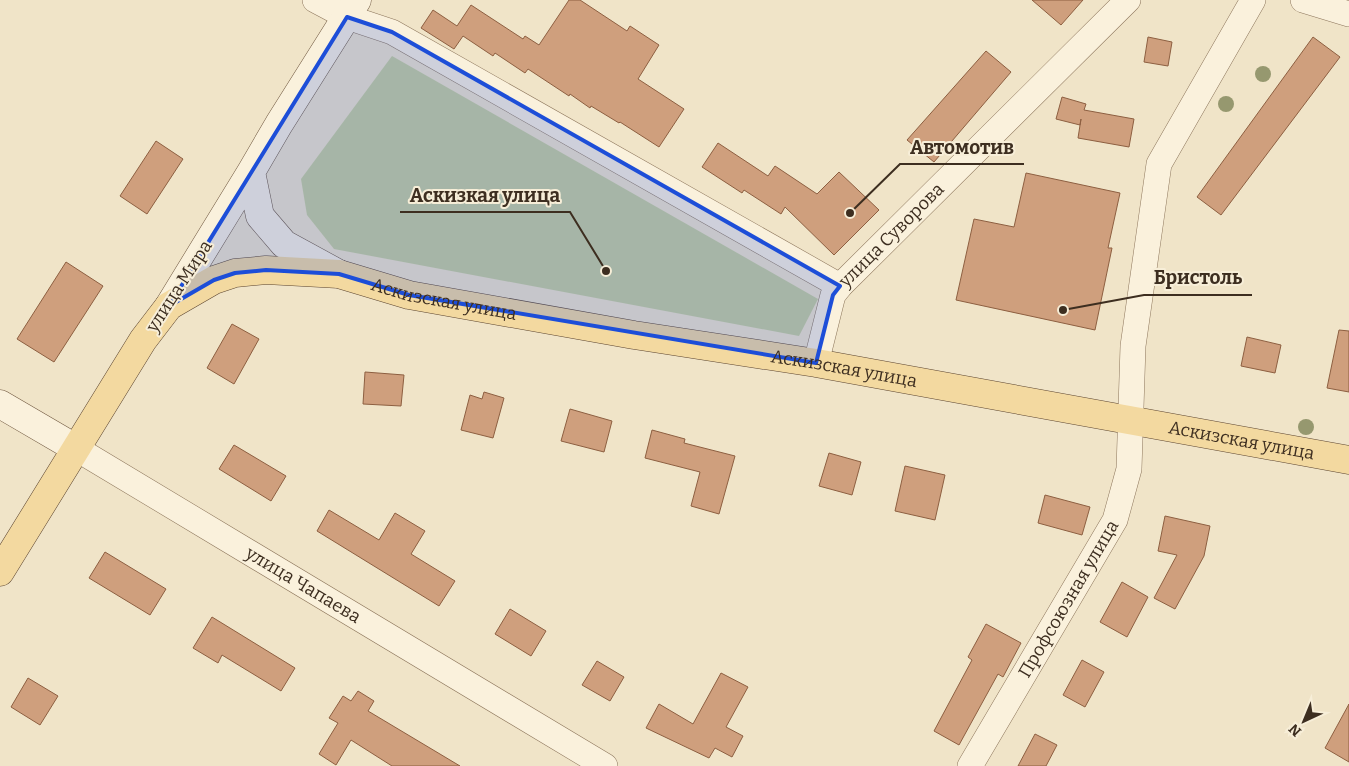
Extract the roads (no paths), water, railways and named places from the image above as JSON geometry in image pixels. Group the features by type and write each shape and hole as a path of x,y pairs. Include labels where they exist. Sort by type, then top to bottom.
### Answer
{"main road":[{"name":"улица Мира","path":"0,572 143,340 168,306 352,9"},
{"path":"251,172 260,216 284,244 339,274"},
{"name":"Аскизская улица","path":"168,306 214,280 235,273 266,270 339,274 408,295 634,335 816,363 1349,460"},
{"name":"улица Чапаева","path":"0,404 77,449"}],"street":[{"path":"315,0 352,9 840,286"},
{"name":"улица Суворова","path":"816,363 833,295 840,286 1128,0"},
{"path":"1130,420 1133,346 1159,164 1252,0"},
{"path":"1303,0 1349,14"},
{"name":"Профсоюзная улица","path":"970,766 1115,520 1129,469 1130,420"},
{"name":"улица Чапаева","path":"77,449 605,766"}],"place":[{"name":"Автомотив","path":"850,213"},
{"name":"Аскизкая улица","path":"606,271"},
{"name":"Бристоль","path":"1063,310"}]}
